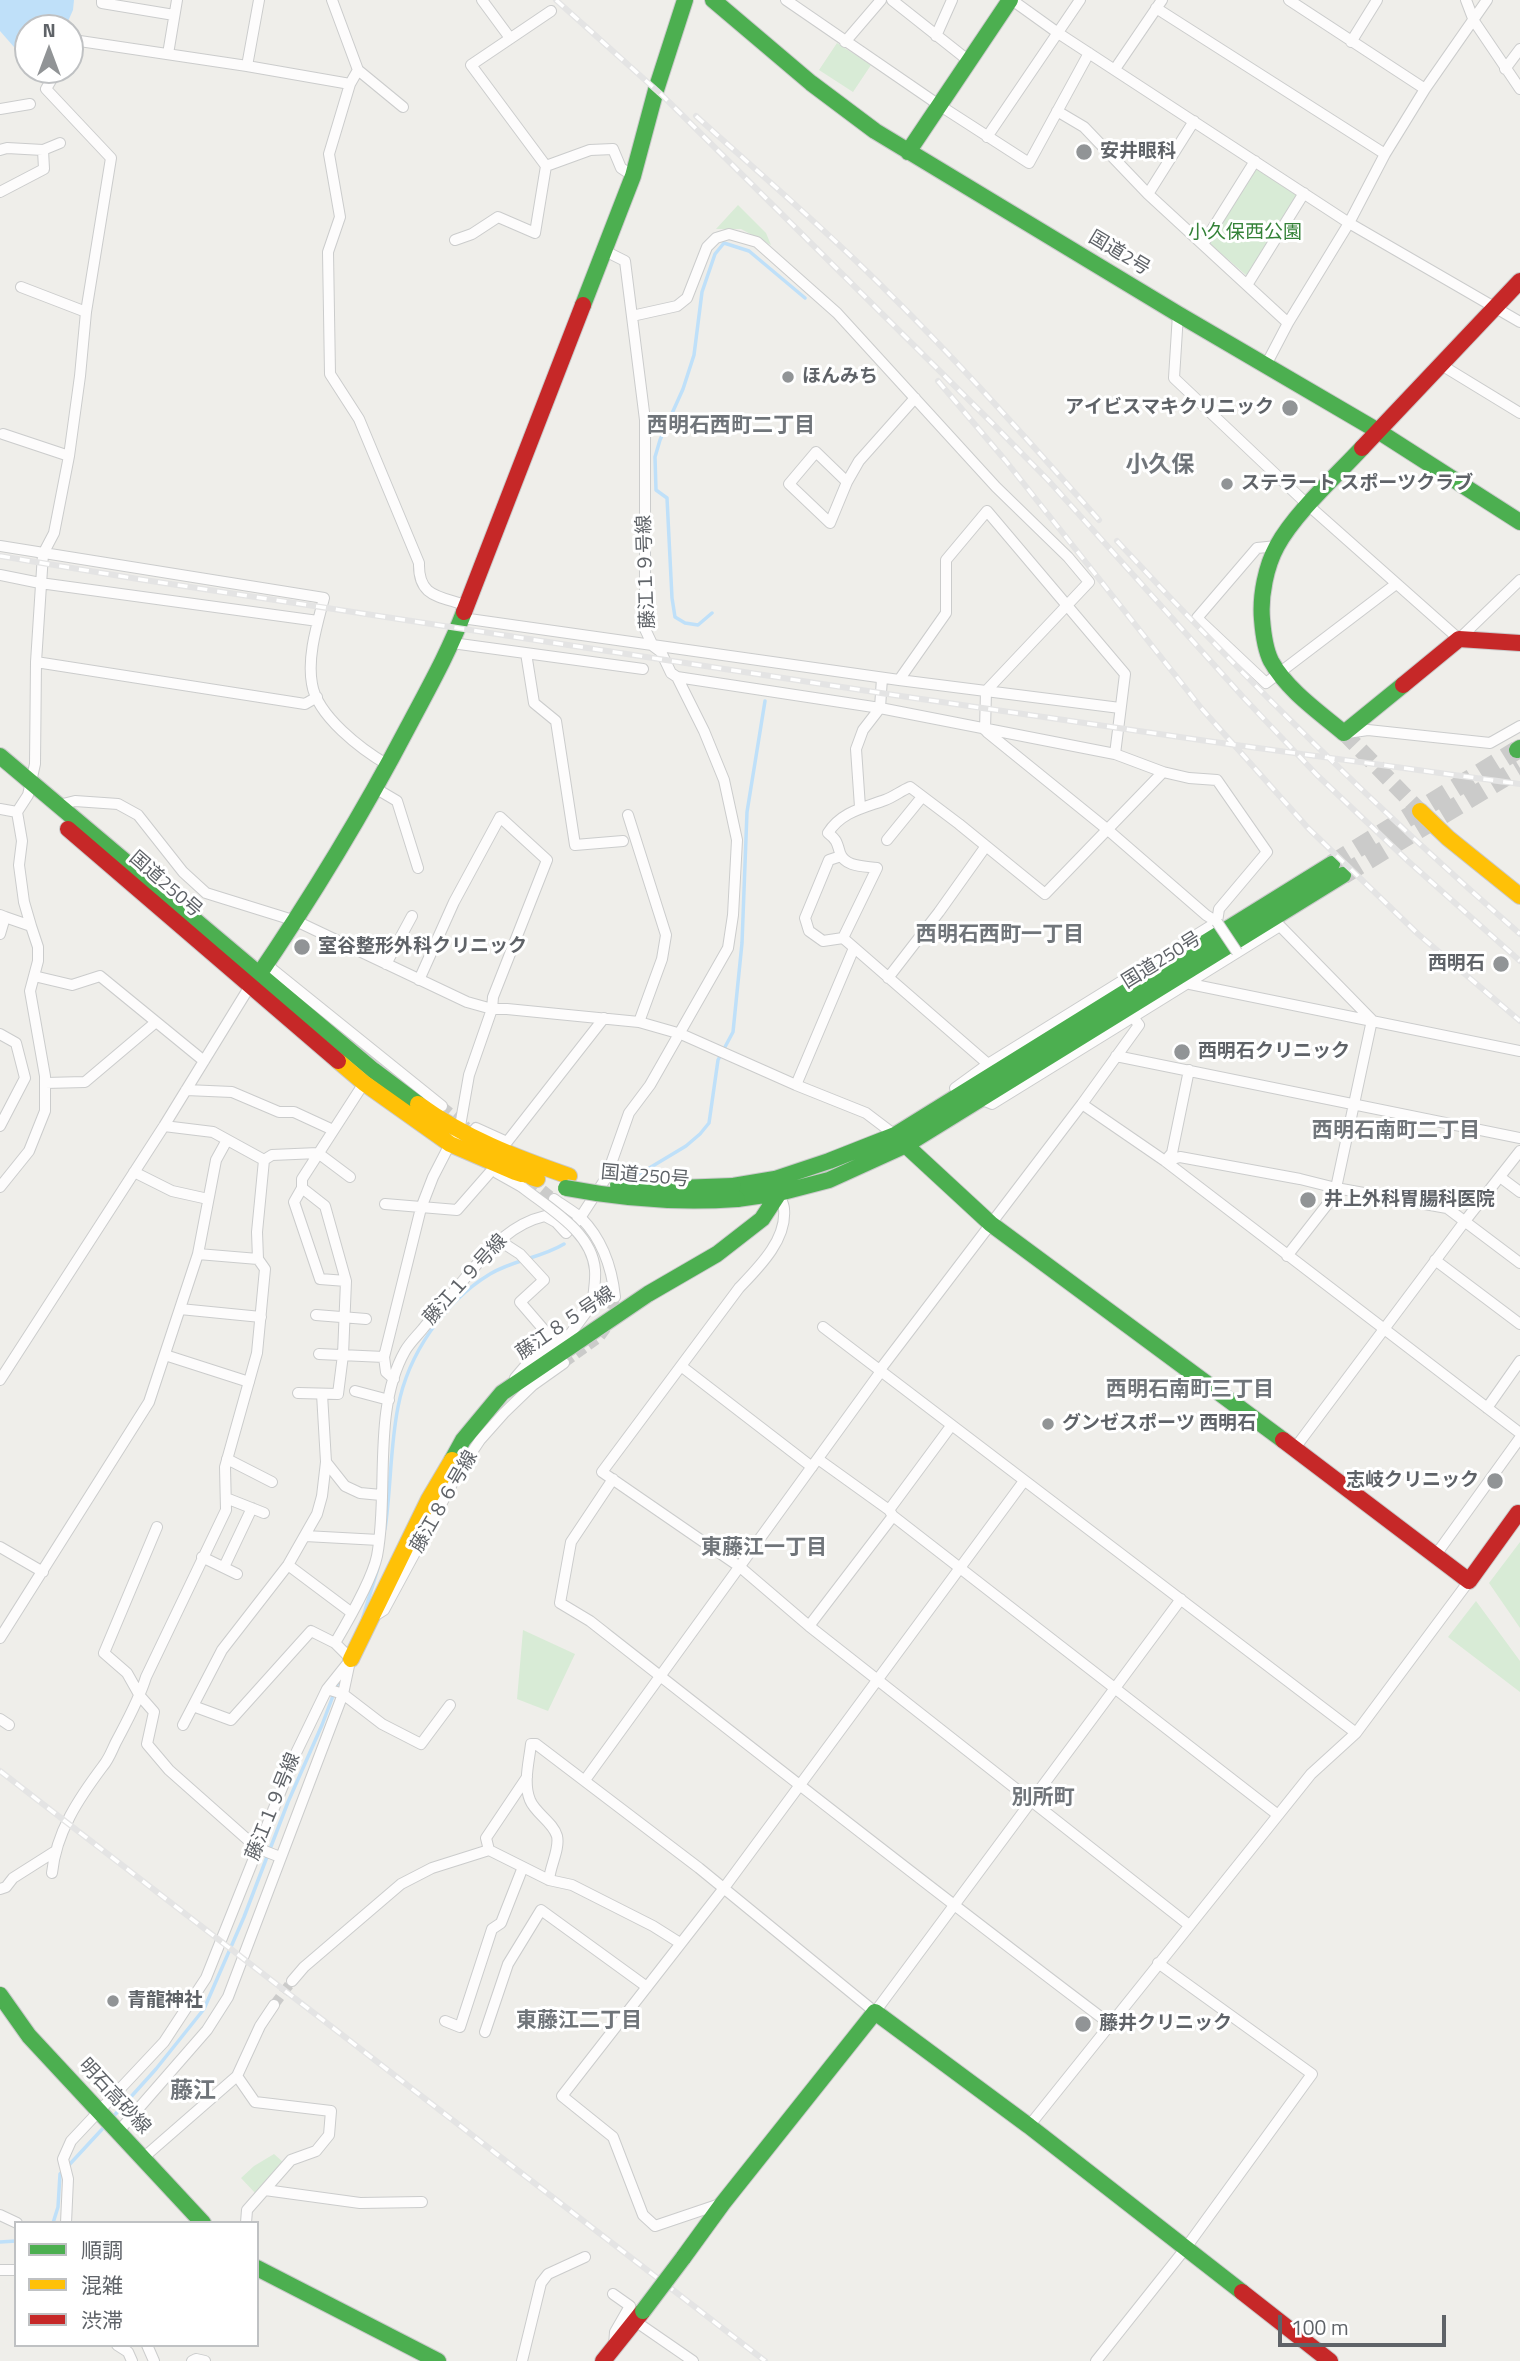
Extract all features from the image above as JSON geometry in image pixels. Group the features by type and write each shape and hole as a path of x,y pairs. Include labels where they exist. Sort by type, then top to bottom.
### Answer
{"main road":[{"path":"259,975 296,921 375,788 453,643 561,355 633,176 656,90 685,0"},
{"name":"国道2号","path":"713,0 811,83 875,131 1378,431 1520,522"},
{"path":"908,152 1011,0"},
{"path":"1520,281 1443,366 1308,505 1277,546 1266,574 1261,606 1270,659 1297,692 1344,733 1459,639 1520,642"},
{"name":"国道250号","path":"0,756 30,788 461,1141"},
{"name":"国道250号","path":"0,772 59,804 259,975 365,1083 461,1141 523,1160 563,1187 611,1184 735,1193 777,1186 829,1161 900,1140 980,1099 1337,870 1189,950 925,1116 900,1140"},
{"path":"1420,811 1448,838 1520,896"},
{"path":"900,1140 991,1224 1231,1404 1295,1448 1469,1581 1519,1513"},
{"name":"藤江８５号線","path":"351,1659 408,1540 463,1440 483,1414 502,1393 648,1293 717,1254 746,1233 762,1219 777,1186"},
{"name":"明石高砂線","path":"0,1996 29,2036 201,2221"},
{"path":"603,2361 723,2203 875,2012 1029,2126 1330,2361"},
{"path":"259,2269 438,2361"}],"street":[{"path":"102,0 102,3 174,15"},
{"path":"168,54 177,0"},
{"path":"247,66 259,0"},
{"path":"332,0 358,70 403,107"},
{"path":"482,0 510,38"},
{"path":"786,0 1029,163 1089,53"},
{"path":"845,42 881,0"},
{"path":"892,0 969,61"},
{"path":"936,36 952,0"},
{"path":"1011,0 1349,223 1520,322"},
{"path":"987,137 1080,0"},
{"path":"1289,0 1426,89"},
{"path":"1351,42 1377,0"},
{"path":"1466,0 1474,21 1520,89"},
{"path":"1266,365 1288,323 1349,223 1385,154 1487,0"},
{"path":"1115,69 1159,4 1385,154"},
{"path":"455,240 472,234 498,217 535,233 546,166 471,65 551,11"},
{"path":"84,42 350,84"},
{"path":"1505,69 1520,49"},
{"path":"358,70 350,84 329,154 340,217 328,251 330,374 359,419 419,563 419,579 429,593 464,611 653,646 1121,708"},
{"path":"0,1187 29,1151 45,1111 45,1083 30,991 38,961 38,947 24,902 19,865 22,841 17,812 30,788 35,764 36,662 43,554 54,533 69,456 86,312 111,158 46,89 49,84"},
{"path":"0,109 30,104"},
{"path":"1057,111 1084,127 1148,194 1288,323"},
{"path":"1148,194 1194,121"},
{"path":"0,150 43,150 60,144"},
{"path":"546,166 590,150 613,149 621,168 633,176"},
{"path":"0,192 44,169 43,150"},
{"path":"1203,244 1255,161"},
{"path":"1247,285 1304,193"},
{"path":"632,316 677,306 687,298 707,247 716,238 729,234 757,242 837,313 996,487 1068,557 1089,582 986,691 985,730"},
{"name":"藤江１９号線","path":"335,1643 376,1560 383,1445 389,1400 405,1350 482,1257 509,1231 527,1220 545,1216 556,1222 566,1233 580,1217 606,1178 629,1113 650,1085 681,1034 728,948 736,885 737,840 724,780 704,731 677,677 671,673 662,652 653,646 645,629 645,421 625,261 605,251"},
{"path":"21,287 86,312"},
{"path":"1178,314 1174,377 1308,505 1459,639 1520,580"},
{"path":"1443,366 1520,413"},
{"path":"847,482 816,452 789,484 830,523 859,461 915,398"},
{"path":"3,433 69,456"},
{"path":"899,680 946,613 946,560 987,511 1125,674 1115,754"},
{"path":"0,546 324,598 311,663 312,687 328,718 370,755 388,765"},
{"path":"1277,546 1257,548 1197,618 1266,683 1396,584"},
{"path":"0,575 40,583 318,621"},
{"path":"453,643 643,669"},
{"path":"526,653 534,703 556,721 575,845 624,841"},
{"path":"36,662 305,704 317,697"},
{"path":"677,677 880,708 1115,754 1163,772 1189,778 1217,780 1267,852 1219,909 1217,922 988,1064 956,1087 925,1116"},
{"path":"860,807 856,749 863,730 880,708 882,678"},
{"path":"1344,733 1368,730 1490,743 1520,726"},
{"path":"985,730 1217,922 1237,952"},
{"path":"843,938 877,868 852,865 841,856 837,840 828,833 835,822 860,807 886,800 909,787 1045,894 1163,772"},
{"path":"375,788 397,801 418,868"},
{"path":"887,840 922,797"},
{"path":"59,804 75,801 118,804 138,815 183,872 206,893 296,921 467,1002 492,1009 639,1022 681,1034 866,1113 900,1140"},
{"path":"0,809 17,812"},
{"path":"628,815 666,935 662,958 639,1022"},
{"path":"419,980 454,902 500,817 547,860 493,997 492,1009 469,1075 461,1141 479,1165 522,1187 577,1232 590,1248 595,1271 593,1303 571,1333 527,1364 502,1393"},
{"path":"888,978 986,846"},
{"path":"841,856 829,860 806,918 809,931 823,941 843,938"},
{"path":"0,934 3,916 31,926"},
{"path":"386,964 412,916"},
{"path":"980,1099 992,1104 1280,926 1372,1020"},
{"path":"843,938 988,1064"},
{"path":"796,1085 853,948"},
{"path":"0,1380 259,975 442,1106"},
{"path":"34,976 72,985 100,976 204,1061"},
{"path":"1190,984 1520,1051"},
{"path":"585,1780 879,1371 1139,1025 1133,1017"},
{"path":"394,1379 386,1372 384,1357 422,1208 433,1177 461,1141 476,1128 507,1142 604,1018"},
{"path":"1287,1256 1333,1197 1372,1020"},
{"path":"45,1083 85,1082 156,1022"},
{"path":"0,1034 16,1043 25,1078 0,1126"},
{"path":"20,1059 41,1054"},
{"path":"1116,1056 1520,1138"},
{"path":"1165,1161 1172,1153 1189,1070"},
{"path":"346,1281 320,1279 293,1202 318,1153 365,1083"},
{"path":"186,1090 232,1092 279,1112 294,1112 333,1130"},
{"path":"1082,1104 1165,1161 1520,1436 1435,1556"},
{"path":"164,1126 213,1132 264,1160"},
{"path":"0,1638 149,1402 198,1254 216,1160 227,1140"},
{"path":"1295,1448 1435,1259 1520,1151"},
{"path":"264,1160 272,1155 318,1153 350,1177"},
{"path":"1165,1161 1180,1157 1447,1208 1520,1263"},
{"path":"52,1873 54,1852 65,1824 92,1778 104,1765 140,1696 146,1677 226,1510 225,1467 257,1353 261,1317 265,1269 258,1259 257,1232 264,1160"},
{"path":"385,1204 457,1210 492,1170"},
{"path":"134,1172 172,1191 208,1199"},
{"path":"1500,1177 1520,1192"},
{"path":"777,1186 784,1209 779,1238 602,1472 740,1567 809,1626 1189,1925"},
{"path":"563,1187 580,1217 601,1245 614,1279 615,1297"},
{"path":"298,1393 338,1394 344,1355 346,1281 325,1206 302,1188"},
{"path":"500,1241 520,1254 544,1280 520,1302 551,1338"},
{"path":"198,1254 258,1259"},
{"path":"1435,1259 1520,1324"},
{"path":"180,1309 261,1317"},
{"path":"316,1315 366,1318"},
{"path":"823,1327 1356,1733"},
{"path":"319,1354 384,1357"},
{"path":"165,1355 249,1382"},
{"path":"0,1357 11,1362"},
{"path":"1487,1408 1520,1361"},
{"name":"藤江８６号線","path":"367,1621 384,1610 458,1474 480,1440 533,1385 564,1363"},
{"path":"681,1366 815,1463 891,1513 1278,1815"},
{"path":"355,1391 389,1400"},
{"path":"183,1725 222,1650 288,1565 317,1514 326,1462 322,1394"},
{"path":"809,1626 951,1426"},
{"path":"227,1459 272,1482"},
{"path":"326,1462 345,1486 360,1493 381,1495"},
{"path":"613,1479 571,1542 559,1603 590,1621 953,1906 1110,2024"},
{"path":"723,2203 655,2226 643,2215 613,2137 562,2096 724,1888 1024,1481"},
{"path":"226,1498 264,1513"},
{"path":"224,1567 252,1508"},
{"path":"157,1527 104,1653 127,1673 140,1696 154,1712 147,1744 169,1770 257,1848 280,1857"},
{"path":"305,1536 379,1540"},
{"path":"0,1547 43,1572"},
{"path":"202,1557 237,1574"},
{"path":"288,1565 352,1613"},
{"path":"1029,2126 1311,1774 1356,1733 1469,1581"},
{"path":"549,1880 550,1865 558,1847 556,1834 530,1801 527,1777 531,1744 536,1744 585,1780 724,1888 875,2012 1181,1599"},
{"path":"66,2221 68,2179 64,2160 71,2141 109,2122 207,2030 228,1997 343,1694 351,1659 335,1643 311,1632 231,1720 193,1706"},
{"name":"藤江１９号線","path":"109,2122 206,1978 296,1753 327,1689 351,1659"},
{"path":"327,1689 343,1694 382,1724 421,1744 450,1705"},
{"path":"489,1850 486,1838 527,1777"},
{"path":"292,1981 303,1967 401,1884 432,1868 489,1850 549,1880 572,1885 667,1933 680,1943"},
{"path":"0,1889 54,1852"},
{"path":"445,2021 460,2026 492,1929 501,1923 523,1867"},
{"path":"485,2032 508,1964 541,1910 647,1987"},
{"path":"1096,2361 1185,2249 1312,2074 1158,1963"},
{"path":"143,2158 237,2076 260,2026 274,2005"},
{"path":"237,2076 255,2102 331,2110 329,2135 316,2151 291,2160 247,2210 246,2221"},
{"path":"265,2190 360,2203 422,2202"},
{"path":"523,2361 541,2283 548,2274 585,2258"},
{"path":"613,2294 630,2306 615,2332 614,2347"},
{"path":"639,2316 693,2361"},
{"path":"120,2347 128,2352 132,2361"},
{"path":"192,2361 205,2361"}],"green space":[{"path":"837,43 871,65 853,92 819,70"},
{"name":"小久保西公園","path":"1257,169 1297,197 1251,274 1246,275 1208,242 1253,170"},
{"path":"738,205 766,233 771,245 741,229 716,229"},
{"path":"1520,1542 1520,1628 1489,1583"},
{"path":"1476,1601 1520,1661 1520,1692 1448,1637"},
{"path":"523,1630 575,1654 548,1711 517,1699"},
{"path":"274,2154 284,2163 255,2193 241,2178"}],"water":[{"path":"0,0 74,0 71,14 14,14 14,47 0,31"}],"waterway":[{"path":"712,613 698,625 685,623 675,617 667,498 656,490 655,457 694,355 702,292 715,254 724,243 749,251 805,298"},
{"path":"634,1179 686,1146 709,1123 718,1060 733,1032 742,943 747,812 765,701"},
{"path":"385,1529 398,1407 410,1368 430,1331 458,1299 490,1274 564,1244"},
{"path":"363,1617 378,1568"},
{"path":"111,2119 204,2009 339,1680"},
{"path":"69,2165 106,2125"},
{"path":"54,2221 58,2207 60,2174 63,2171"},
{"path":"0,2242 14,2241"}],"tunnel":[{"path":"1344,733 1420,811"},
{"path":"1332,864 1517,750"},
{"path":"1343,875 1520,768"},
{"path":"442,1106 467,1127"},
{"path":"531,1180 554,1199"},
{"path":"564,1363 600,1337 608,1326 615,1297"},
{"path":"274,2005 292,1981"}],"railway":[{"path":"556,0 664,97 1048,480 1243,697 1317,775 1520,961"},
{"path":"696,116 886,290 979,387 1099,520"},
{"path":"938,381 1005,460 1202,709 1308,828 1418,934 1520,1021"},
{"path":"1117,541 1313,743 1415,840 1520,934"},
{"path":"0,556 894,695 1520,784"},
{"path":"0,1771 765,2361"}],"traffic: fast":[{"path":"583,305 633,176 656,90 685,0"},
{"path":"713,0 811,83 875,131 1378,431 1520,522"},
{"path":"908,152 1010,0"},
{"path":"1362,448 1305,508 1277,546 1263,591 1262,624 1267,651 1278,672 1304,700 1344,733 1403,685"},
{"path":"254,982 354,825 438,670 464,612"},
{"path":"0,756 373,1070 418,1104"},
{"path":"733,1186 775,1179 895,1135 1332,864"},
{"path":"737,1199 779,1193 829,1180 906,1145 1343,875"},
{"path":"899,1139 991,1224 1283,1440"},
{"path":"452,1460 463,1440 502,1393 648,1294 717,1254 762,1219 779,1193 777,1184"},
{"path":"618,1185 651,1189 733,1186"},
{"path":"566,1188 651,1199 737,1199"},
{"path":"0,1995 29,2036 201,2221"},
{"path":"683,2258 723,2203 875,2012 1029,2126 1242,2292"},
{"path":"643,2311 683,2258"},
{"path":"259,2269 438,2361"}],"traffic: slow":[{"path":"1420,811 1448,838 1520,896"},
{"path":"338,1061 364,1083 450,1144 537,1179"},
{"path":"418,1104 490,1146 569,1176"},
{"path":"351,1659 429,1499 452,1460"}],"traffic: jam":[{"path":"1362,448 1520,281"},
{"path":"464,612 583,305"},
{"path":"1403,685 1459,639 1520,643"},
{"path":"68,829 338,1061"},
{"path":"1283,1440 1469,1581 1518,1513 1520,1514"},
{"path":"1242,2292 1330,2361"},
{"path":"603,2361 643,2311"}],"place":[{"name":"安井眼科","path":"1084,152"},
{"name":"ほんみち","path":"788,377"},
{"name":"アイビスマキクリニック","path":"1290,408"},
{"name":"ステラート スポーツクラブ","path":"1227,484"},
{"name":"室谷整形外科クリニック","path":"302,947"},
{"name":"西明石","path":"1501,964"},
{"name":"西明石クリニック","path":"1182,1052"},
{"name":"井上外科胃腸科医院","path":"1308,1200"},
{"name":"グンゼスポーツ 西明石","path":"1048,1424"},
{"name":"志岐クリニック","path":"1495,1481"},
{"name":"青龍神社","path":"113,2001"},
{"name":"藤井クリニック","path":"1083,2024"}],"district":[{"name":"西明石西町二丁目","path":"731,427"},
{"name":"小久保","path":"1160,466"},
{"name":"西明石西町一丁目","path":"1000,936"},
{"name":"西明石南町二丁目","path":"1396,1132"},
{"name":"西明石南町三丁目","path":"1190,1391"},
{"name":"東藤江一丁目","path":"764,1549"},
{"name":"別所町","path":"1043,1799"},
{"name":"東藤江二丁目","path":"579,2022"},
{"name":"藤江","path":"193,2092"}]}
